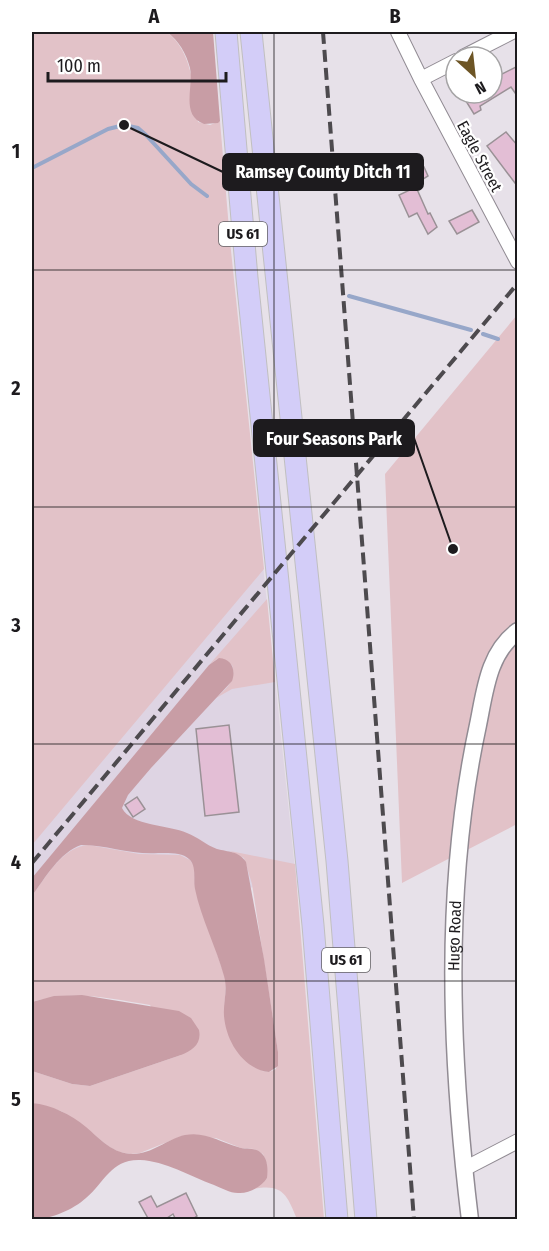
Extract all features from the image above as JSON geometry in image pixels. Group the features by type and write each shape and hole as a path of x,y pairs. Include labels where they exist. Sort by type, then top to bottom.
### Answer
{"main road":[{"name":"US 61","path":"226,32 248,289 311,902 337,1220"},
{"name":"US 61","path":"250,32 337,861 366,1220"}],"street":[{"name":"Eagle Street","path":"398,32 518,262"},
{"path":"488,45 513,32"},
{"path":"421,79 444,67"},
{"name":"Hugo Road","path":"470,1220 464,1169 453,999 452,936 455,892 463,810 472,753 489,674 502,645 518,631"},
{"path":"464,1169 518,1141"}],"shaded area":[{"path":"32,32 167,32 183,51 191,73 198,122 210,125 220,121 264,569 32,845"},
{"path":"167,32 213,32 220,121 218,123 204,124 192,114 190,68 184,52"},
{"path":"517,315 517,624 468,743 450,858 402,883 385,474"},
{"path":"263,565 297,888 32,884 32,841"},
{"path":"267,599 275,682 232,689 216,698 232,680 232,665 217,659 209,665"},
{"path":"517,643 517,824 465,851 490,693 500,666"},
{"path":"219,658 227,660 232,666 232,681 151,768 128,795 122,808 127,814 142,822 187,833 217,849 237,854 246,862 278,1052 278,1066 269,1072 251,1066 244,1060 228,1035 224,1016 226,986 224,976 198,900 193,865 186,857 175,853 139,853 81,845 73,848 60,859 32,896 32,878 209,665"},
{"path":"89,845 139,854 180,855 190,860 194,866 195,888 226,980 224,1014 262,1071 269,1072 276,1069 278,1052 252,884 244,858 230,851 295,864 324,1219 297,1219 287,1197 282,1193 271,1188 253,1189 267,1178 267,1165 263,1154 254,1149 241,1148 216,1138 182,1136 140,1153 119,1152 61,1111 32,1103 32,1071 72,1084 90,1086 181,1055 150,1005 77,996 48,998 32,1002 32,896 63,857 71,851"},
{"path":"82,995 179,1011 191,1018 199,1030 198,1043 181,1055 90,1086 72,1084 32,1071 32,1002 54,996"},
{"path":"32,1103 54,1108 67,1114 107,1145 126,1153 147,1152 178,1137 192,1134 255,1150 263,1154 266,1160 267,1178 252,1190 237,1193 159,1163 130,1161 115,1167 81,1202 53,1216 32,1219"}],"building":[{"path":"518,66 518,97 511,87 504,91 504,73"},
{"path":"468,105 482,105 481,110 474,114"},
{"path":"506,132 518,146 518,187 487,146"},
{"path":"424,167 428,176 417,183 411,174"},
{"path":"416,187 428,214 430,213 437,227 428,234 417,213 409,217 399,195"},
{"path":"472,210 479,222 457,234 449,221"},
{"path":"229,725 239,812 205,816 196,729"},
{"path":"137,797 145,809 133,817 125,805"},
{"path":"186,1193 197,1216 191,1220 176,1220 173,1214 164,1220 149,1220 139,1202 151,1196 157,1207"}],"waterway":[{"path":"32,168 108,129 124,125 138,128 191,184 207,196"},
{"path":"349,296 471,330"},
{"path":"483,334 498,339"}],"railway":[{"path":"323,32 414,1220"},
{"path":"32,863 518,283"}],"place":[{"name":"Ramsey County Ditch 11","path":"124,125"},
{"name":"Four Seasons Park","path":"453,549"}]}
